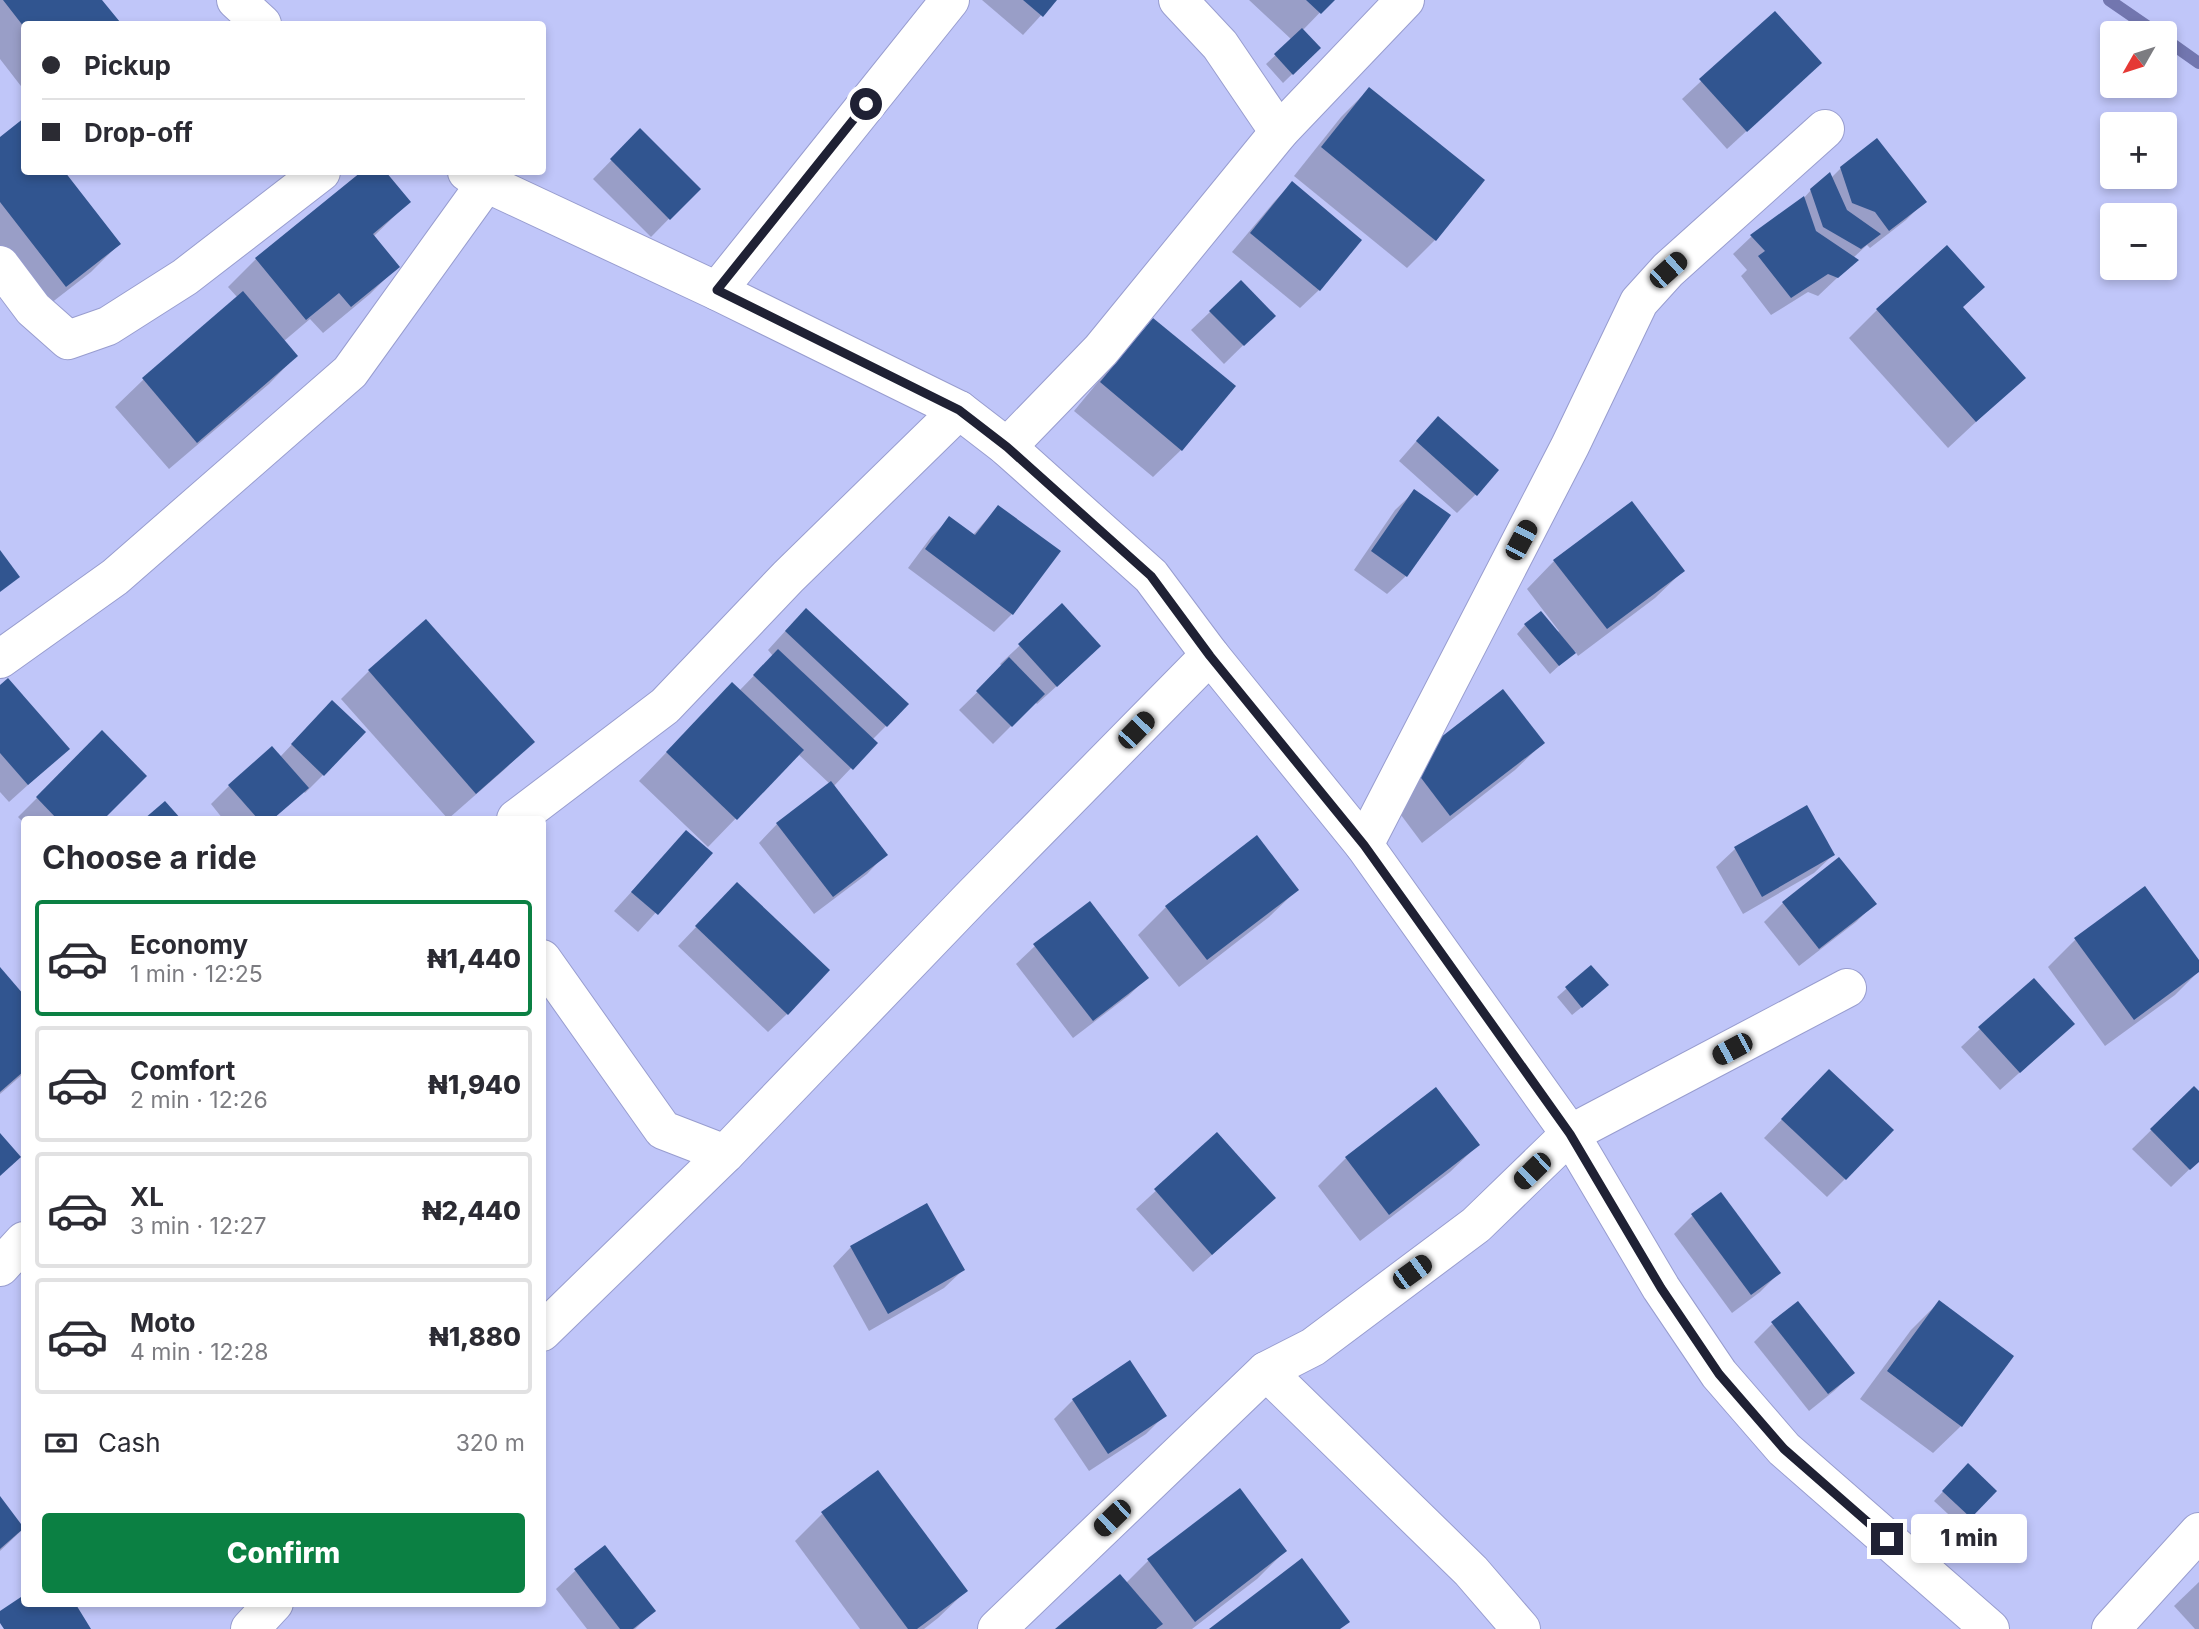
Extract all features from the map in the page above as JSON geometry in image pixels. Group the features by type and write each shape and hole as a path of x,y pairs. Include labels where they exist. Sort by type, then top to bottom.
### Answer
{"street":[{"path":"236,0 259,21"},
{"path":"717,290 950,0"},
{"path":"1178,0 1220,45 1279,132"},
{"path":"1007,447 1101,350 1279,132 1405,0"},
{"path":"1364,845 1570,446 1639,302 1668,270 1825,129"},
{"path":"0,265 33,310 68,340 108,326 186,277 317,175"},
{"path":"0,659 114,577 350,372 477,177 717,290 959,410 1007,447 1151,576 1210,656 1364,845 1570,1134 1661,1288 1719,1374 1784,1449 1990,1629"},
{"path":"520,816 665,706 788,578 959,410"},
{"path":"546,1328 725,1154 970,899 1210,656"},
{"path":"546,965 663,1130 725,1154"},
{"path":"997,1629 1266,1371 1313,1347 1476,1225 1570,1134 1847,988"},
{"path":"0,1267 21,1244"},
{"path":"1266,1371 1471,1571 1521,1629"},
{"path":"2111,1629 2199,1532"},
{"path":"250,1629 270,1607"}],"building":[{"path":"3,0 102,0 119,21 21,21 21,23"},
{"path":"1023,0 1057,0 1043,17"},
{"path":"1306,0 1335,0 1321,14"},
{"path":"1775,11 1822,63 1747,132 1699,79"},
{"path":"1302,28 1321,48 1293,75 1274,54"},
{"path":"1369,87 1485,180 1436,241 1321,147"},
{"path":"21,120 21,175 67,175 121,244 66,287 0,202 0,137"},
{"path":"640,128 701,189 670,220 610,159"},
{"path":"1877,138 1927,202 1889,231 1875,212 1852,203 1840,167"},
{"path":"1830,172 1847,210 1881,234 1861,249 1823,227 1810,189"},
{"path":"357,175 388,175 411,202 373,234 400,267 351,307 339,293 306,320 255,258"},
{"path":"1292,181 1362,240 1320,291 1250,233"},
{"path":"1804,196 1816,231 1859,260 1838,278 1828,274 1791,298 1758,256 1765,251 1750,235"},
{"path":"1947,245 1985,287 1963,307 2026,378 1976,422 1876,309"},
{"path":"1241,280 1276,316 1244,346 1209,311"},
{"path":"243,291 298,356 197,443 142,378"},
{"path":"1153,318 1236,386 1182,451 1100,382"},
{"path":"1438,416 1499,470 1477,496 1416,441"},
{"path":"1414,489 1451,515 1407,577 1371,551"},
{"path":"1632,501 1685,571 1607,629 1553,560"},
{"path":"998,505 1061,551 1013,615 925,549 949,516 975,535"},
{"path":"0,550 20,577 0,592"},
{"path":"1062,603 1101,646 1057,687 1018,644"},
{"path":"806,608 909,704 887,727 785,631"},
{"path":"1541,611 1576,653 1559,666 1524,624"},
{"path":"426,619 535,742 476,794 368,670"},
{"path":"778,649 878,743 853,770 753,675"},
{"path":"1009,657 1045,694 1012,727 976,691"},
{"path":"8,678 70,749 28,785 0,753 0,685"},
{"path":"732,682 804,750 737,820 666,752"},
{"path":"1503,689 1545,743 1450,816 1409,762"},
{"path":"332,700 366,732 324,776 291,744"},
{"path":"102,730 147,776 107,816 54,816 36,797"},
{"path":"272,746 309,788 276,816 255,816 228,785"},
{"path":"831,781 888,855 833,897 776,823"},
{"path":"165,801 178,816 148,816"},
{"path":"1807,805 1835,855 1762,897 1734,847"},
{"path":"686,830 713,853 658,915 631,892"},
{"path":"1257,835 1299,890 1207,960 1165,906"},
{"path":"1839,857 1877,904 1819,949 1782,902"},
{"path":"737,882 830,970 788,1015 695,926"},
{"path":"2145,886 2199,960 2199,972 2134,1020 2074,938"},
{"path":"1090,901 1149,978 1093,1021 1033,944"},
{"path":"1591,965 1609,985 1582,1008 1565,987"},
{"path":"0,967 21,992 21,1074 0,1092"},
{"path":"2034,978 2075,1024 2020,1073 1978,1027"},
{"path":"1829,1069 1894,1130 1846,1180 1781,1119"},
{"path":"2194,1086 2199,1091 2199,1162 2190,1170 2150,1129"},
{"path":"1436,1087 1480,1145 1389,1215 1345,1157"},
{"path":"1217,1132 1276,1198 1212,1255 1154,1189"},
{"path":"0,1133 21,1157 0,1176"},
{"path":"1721,1192 1781,1273 1751,1295 1691,1214"},
{"path":"927,1203 965,1270 888,1314 850,1246"},
{"path":"1939,1300 2014,1356 1962,1427 1887,1371"},
{"path":"1798,1301 1855,1373 1828,1394 1771,1322"},
{"path":"1130,1360 1167,1416 1108,1454 1072,1399"},
{"path":"1968,1463 1997,1491 1971,1518 1942,1491"},
{"path":"878,1470 968,1591 917,1629 908,1629 821,1512"},
{"path":"1240,1488 1287,1551 1195,1622 1147,1559"},
{"path":"0,1496 21,1524 21,1531 0,1549"},
{"path":"605,1545 656,1611 633,1629 620,1629 574,1569"},
{"path":"1302,1558 1350,1622 1340,1629 1209,1629"},
{"path":"1120,1574 1163,1624 1156,1629 1055,1629"},
{"path":"21,1597 21,1607 77,1607 91,1629 4,1629 0,1623 0,1611"}],"waterway":[{"path":"2109,0 2140,21"},
{"path":"2177,47 2199,63"}],"route":[{"path":"866,104 717,290 959,410 1007,447 1151,576 1210,656 1364,845 1412,912 1570,1134 1661,1288 1719,1374 1784,1449 1887,1539"}]}
